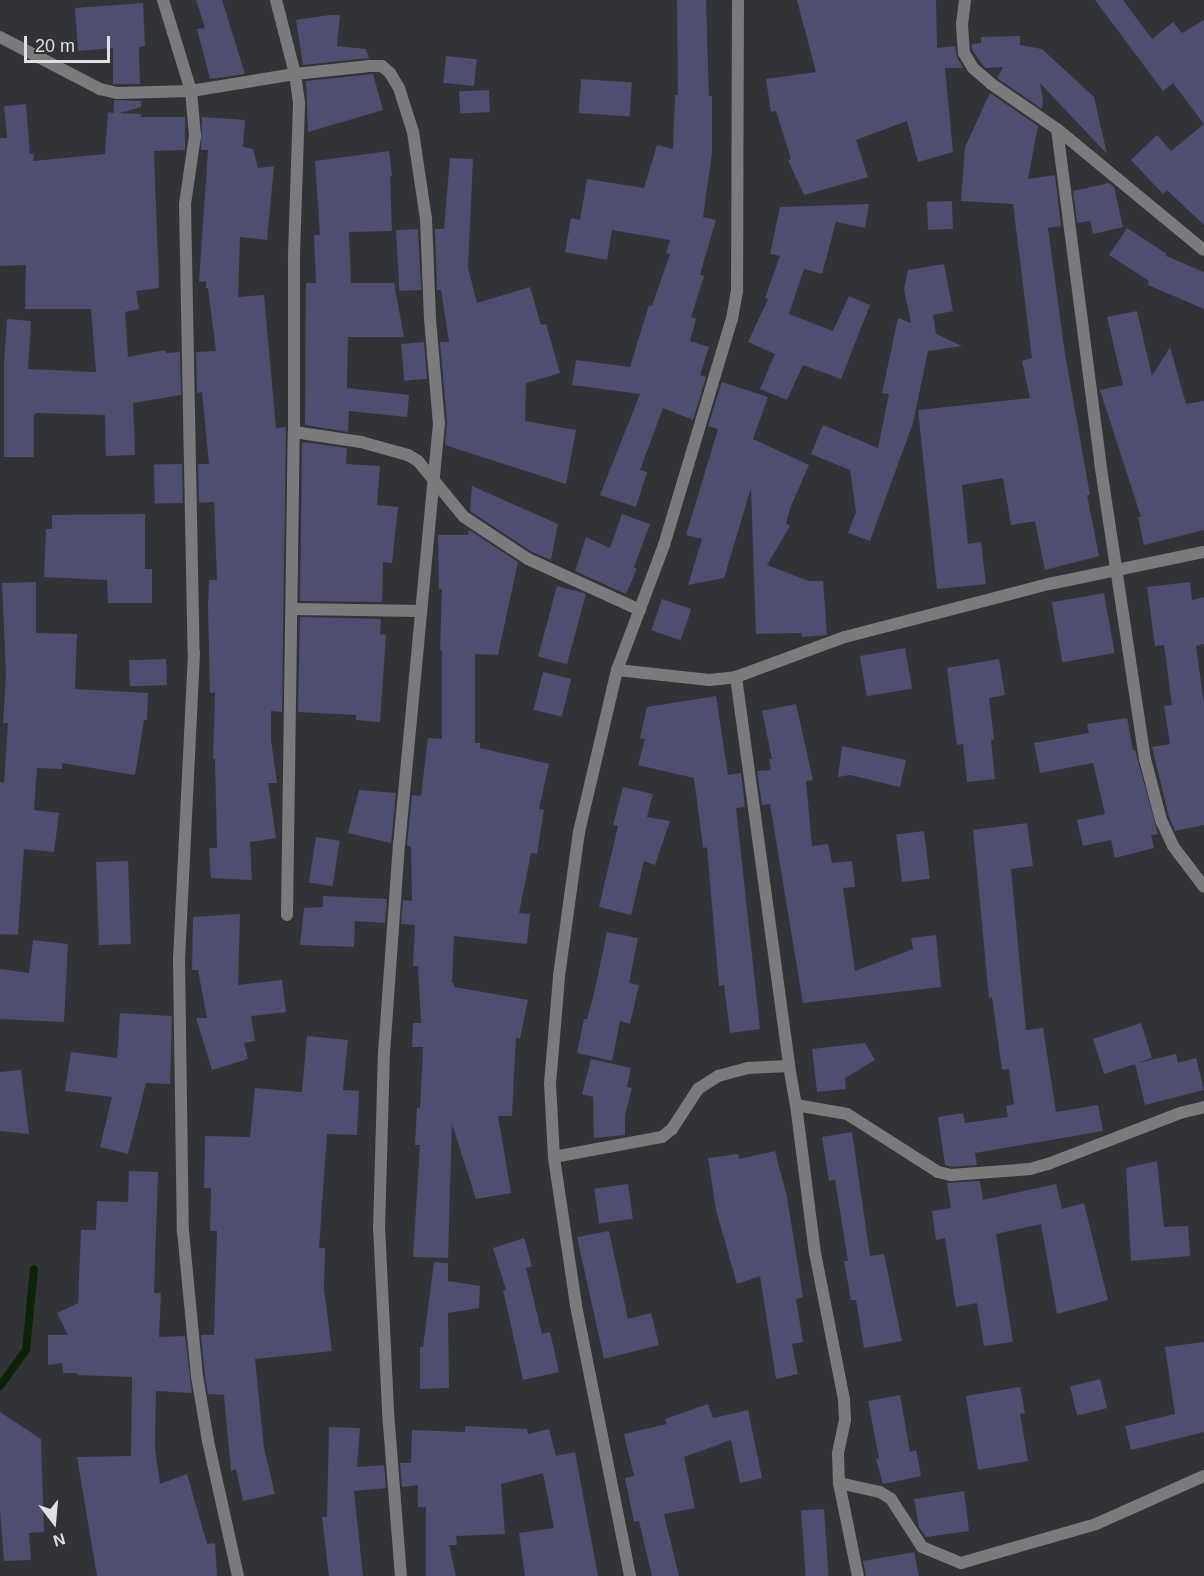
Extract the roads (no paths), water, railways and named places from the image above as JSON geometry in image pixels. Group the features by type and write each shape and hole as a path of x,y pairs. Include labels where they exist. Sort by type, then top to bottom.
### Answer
{"street":[{"path":"163,0 191,91 195,136 185,204 194,653 179,958 183,1231 197,1376 208,1441 238,1576"},
{"path":"276,0 295,74 299,104 294,258 293,609 287,915"},
{"path":"630,1576 576,1305 554,1157 550,1084 559,976 579,832 617,670 664,545 732,320 737,292 738,0"},
{"path":"965,0 962,25 964,53 973,68 990,84 1058,129 1204,250"},
{"path":"0,37 100,89 118,93 191,91 295,74 382,66 390,73 399,88 413,132 424,192 439,423 395,890 384,1051 379,1226 389,1424 401,1576"},
{"path":"1058,129 1100,462 1118,568 1145,759 1161,820 1173,846 1204,887"},
{"path":"294,432 361,442 408,454 418,460 464,517 528,559 640,610"},
{"path":"617,670 708,680 736,677 846,637 1118,568 1204,552"},
{"path":"293,609 421,611"},
{"path":"736,677 815,1253 844,1400 845,1420 838,1454 839,1483 858,1576"},
{"path":"554,1157 662,1137 672,1129 698,1089 718,1076 748,1068 789,1066"},
{"path":"796,1105 847,1114 938,1172 951,1174 1030,1168 1048,1164 1180,1113 1204,1107"},
{"path":"839,1483 880,1492 891,1499 922,1547 961,1563 1096,1524 1204,1476"}],"waterway":[{"path":"0,1386 26,1350 34,1269"}]}
